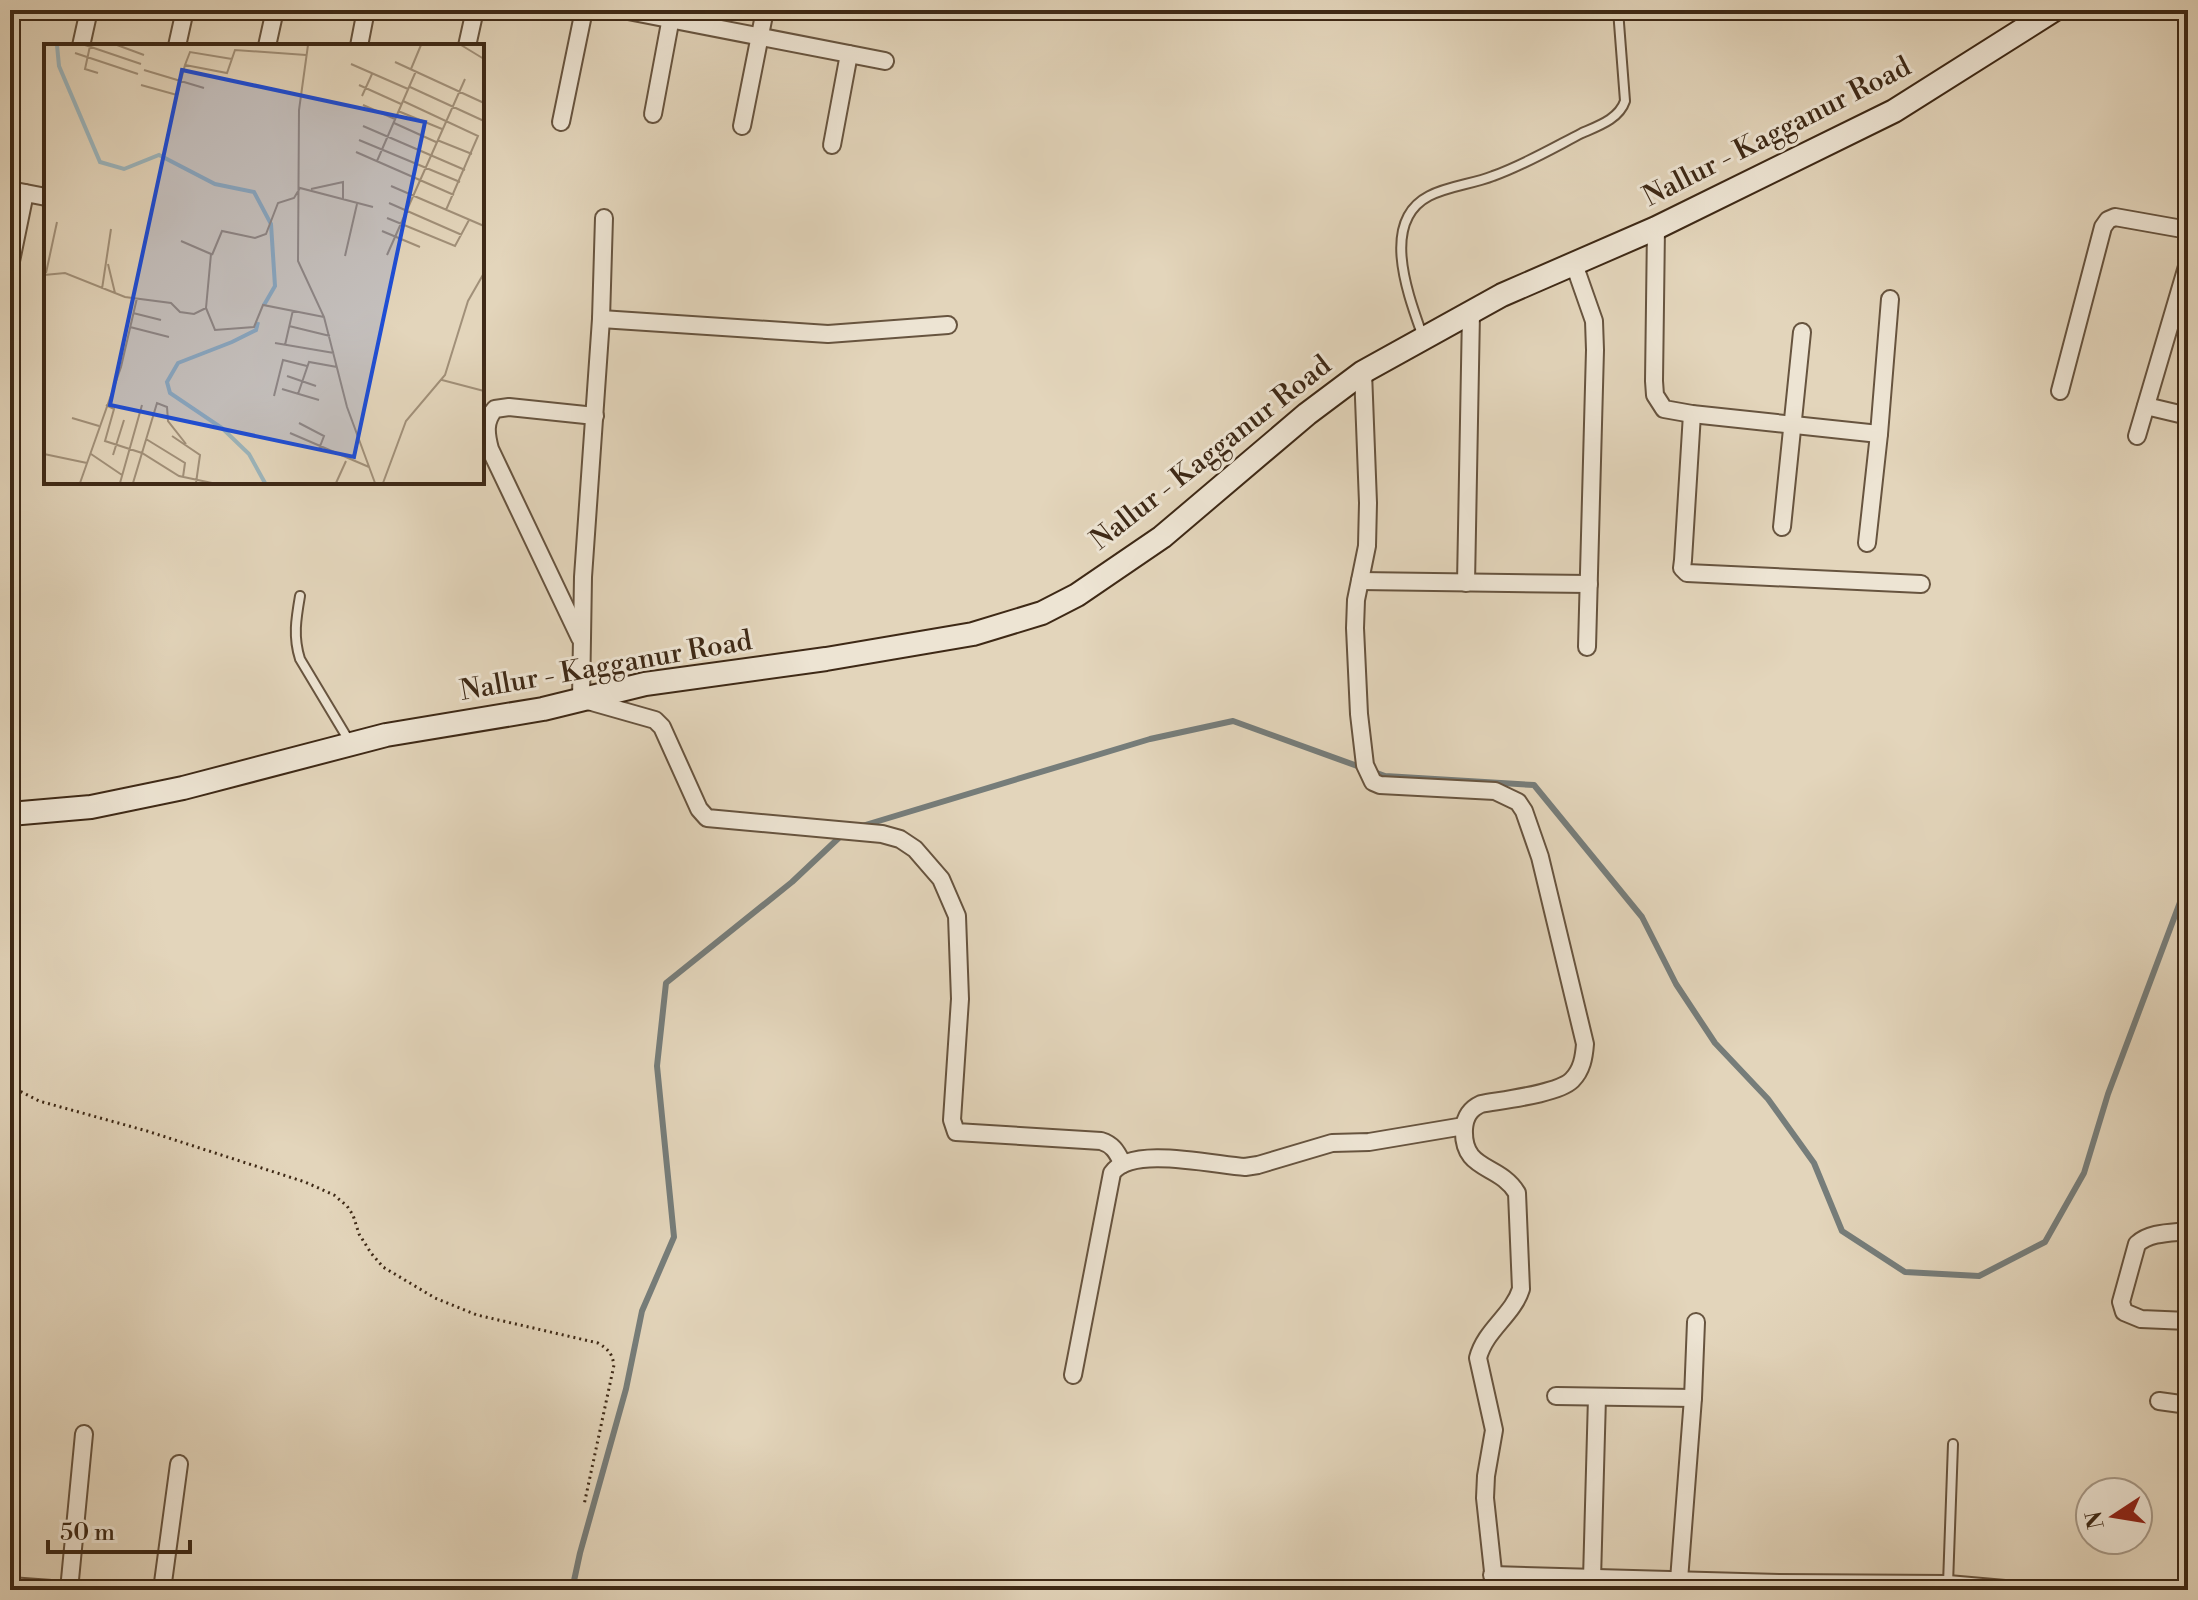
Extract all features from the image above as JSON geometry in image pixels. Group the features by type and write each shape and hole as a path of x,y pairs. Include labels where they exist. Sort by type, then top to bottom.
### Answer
{"main road":[{"name":"Nallur - Kagganur Road","path":"10,814 91,807 183,788 386,735 543,709 645,684 826,659 973,634 1042,613 1077,595 1162,537 1307,414 1363,372 1502,295 1656,228 1894,111 2039,14"}],"street":[{"path":"81,44 89,10"},
{"path":"177,44 185,10"},
{"path":"267,44 275,10"},
{"path":"359,44 366,10"},
{"path":"467,44 475,10"},
{"path":"561,122 584,10"},
{"path":"623,10 671,15 760,38 885,61"},
{"path":"742,126 765,10"},
{"path":"653,114 671,15"},
{"path":"832,145 849,54"},
{"path":"10,266 18,192 44,197"},
{"path":"2060,391 2103,227 2108,220 2115,217 2188,230"},
{"path":"604,218 601,319 583,577 581,699 655,720 662,727 699,809 707,818 882,834 900,839 915,849 941,879 957,916 960,999 952,1120 956,1132 1101,1141 1114,1148 1123,1164"},
{"path":"1656,228 1655,395 1664,409 1879,434"},
{"path":"2137,436 2180,318 2188,263"},
{"path":"1574,264 1594,321 1595,336 1587,647"},
{"path":"1867,543 1890,299"},
{"path":"1466,583 1471,313"},
{"path":"601,319 828,334 948,325"},
{"path":"1782,527 1802,332"},
{"path":"1363,372 1367,546 1356,600 1355,628 1365,765 1369,777 1380,785 1495,791 1518,802 1540,857 1584,1036 1584,1057 1572,1080 1558,1089 1481,1104 1472,1108 1464,1126 1468,1155 1504,1177 1517,1193 1521,1289 1517,1300 1480,1347 1478,1358 1494,1430 1485,1498 1494,1582 1592,1579 1679,1580 1760,1586 1948,1584 2016,1590"},
{"path":"2146,406 2188,416"},
{"path":"582,643 490,449 486,434 488,417 495,409 509,407 595,416"},
{"path":"1692,414 1682,568 1687,573 1921,584"},
{"path":"1360,581 1589,584"},
{"path":"1073,1375 1112,1173 1116,1168 1160,1157 1245,1167 1332,1143 1369,1142 1464,1126"},
{"path":"2188,1231 2152,1235 2137,1244 2121,1302 2124,1312 2141,1319 2188,1321"},
{"path":"1679,1580 1696,1322"},
{"path":"1556,1396 1693,1398"},
{"path":"1592,1579 1597,1397"},
{"path":"2159,1401 2188,1405"},
{"path":"10,1586 67,1590 84,1434"},
{"path":"162,1590 179,1464"}],"lane":[{"path":"1424,339 1411,303 1403,262 1402,229 1406,218 1414,207 1429,196 1494,176 1604,123 1622,108 1625,101 1618,10"},
{"path":"300,596 294,629 300,659 351,744"},
{"path":"1948,1584 1953,1444"}],"path":[{"path":"10,1086 39,1101 147,1131 305,1182 334,1195 347,1206 359,1234 383,1267 435,1298 477,1315 598,1343 608,1349 614,1365 584,1505"}],"waterway":[{"path":"862,826 1150,739 1233,721 1385,776 1534,785 1642,917 1676,984 1715,1043 1768,1099 1814,1163 1842,1231 1905,1272 1979,1276 2045,1242 2084,1173 2108,1094 2188,881"},
{"path":"572,1590 626,1389 642,1311 674,1237 657,1066 666,983 792,882 844,833"}]}
